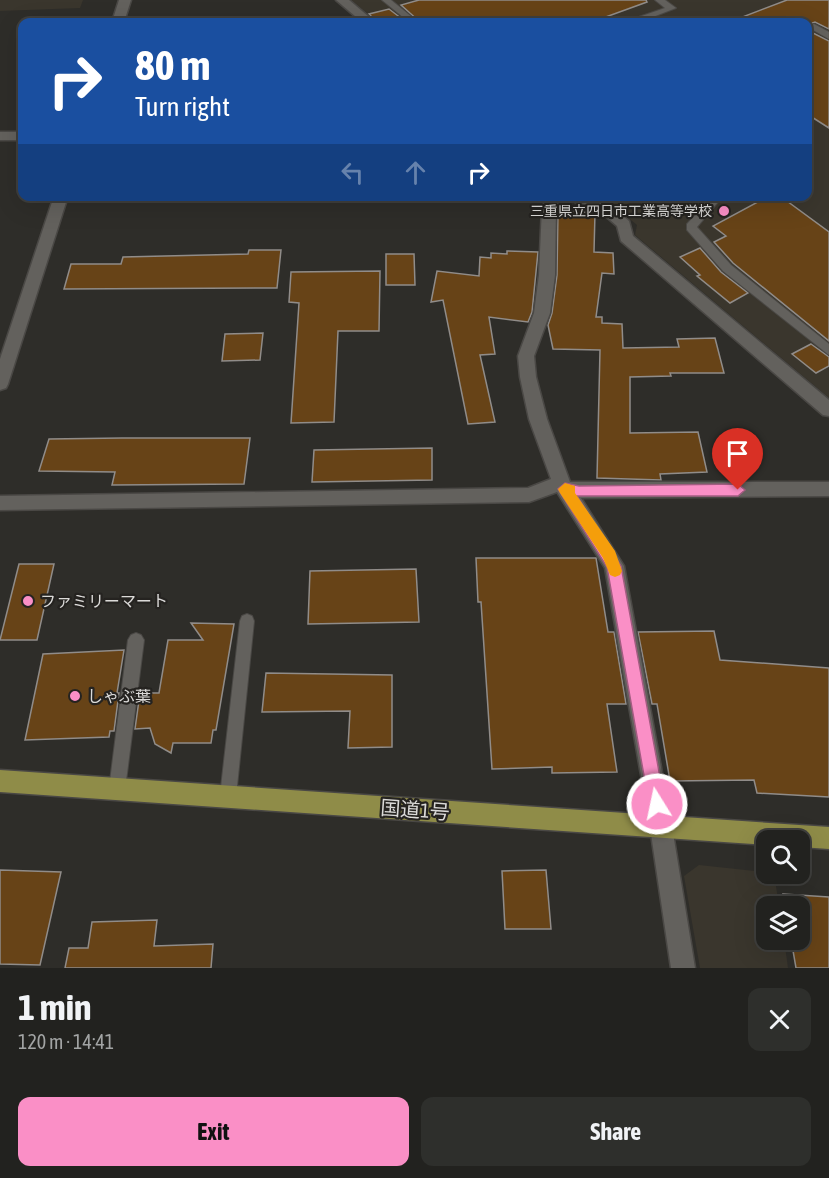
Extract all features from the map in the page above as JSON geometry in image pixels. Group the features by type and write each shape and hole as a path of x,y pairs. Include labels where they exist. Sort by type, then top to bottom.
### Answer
{"highway":[{"name":"国道1号","path":"0,781 829,838"}],"street":[{"path":"119,18 125,0"},
{"path":"342,0 364,18"},
{"path":"0,136 18,136"},
{"path":"0,384 59,201"},
{"path":"553,201 549,207 547,275 542,313 526,356 538,419 563,486 614,566 661,827 683,968"},
{"path":"597,201 624,224 626,238 829,410"},
{"path":"0,503 529,495 563,486 579,491 829,489"}],"lane":[{"path":"386,0 409,18"},
{"path":"644,18 672,8 659,0"},
{"path":"812,28 829,36"},
{"path":"712,201 691,227 727,268 829,351"},
{"path":"228,796 247,621"},
{"path":"117,789 136,640"}],"shaded area":[{"path":"0,0 83,0 80,8 0,11"},
{"name":"三重県立四日市工業高等学校","path":"351,0 829,0 829,398 635,235 637,225 608,201 812,201 812,18 373,18"},
{"path":"699,865 756,871 756,884 776,884 777,896 756,896 756,950 786,950 788,968 700,968 684,876"}],"building":[{"path":"419,0 646,0 647,2 603,18 416,18 401,5"},
{"path":"787,0 829,0 829,29 815,22 812,23 812,18 740,18"},
{"path":"389,9 401,18 373,18 369,14"},
{"path":"812,33 829,41 829,128 812,117"},
{"path":"760,201 787,201 829,232 829,341 733,263 714,242 726,236 713,226"},
{"path":"558,210 595,213 594,252 613,253 614,274 602,273 596,317 602,317 602,323 622,324 623,348 679,347 677,339 715,338 724,373 670,373 671,376 630,377 630,433 698,432 707,472 660,474 661,480 597,478 600,350 553,349 548,325 552,313 557,275"},
{"path":"700,248 721,272 748,293 730,303 697,276 700,275 680,257"},
{"path":"249,250 281,250 277,288 64,289 71,264 121,264 123,257 248,254"},
{"path":"507,251 538,252 532,312 528,322 489,317 495,354 480,355 495,422 468,424 443,300 431,302 437,271 479,276 480,257 491,258 491,253 507,254"},
{"path":"386,254 414,254 415,285 386,285"},
{"path":"380,271 379,331 338,331 334,422 291,423 299,303 289,302 291,272"},
{"path":"263,333 260,360 222,361 225,334"},
{"path":"811,344 829,357 829,366 816,373 792,354"},
{"path":"250,438 244,484 112,485 115,472 39,471 49,439"},
{"path":"432,448 432,480 312,482 314,450"},
{"path":"476,558 596,558 608,632 614,632 626,704 607,704 617,772 552,773 552,767 492,769"},
{"name":"ファミリーマート","path":"19,564 54,564 37,640 0,640"},
{"path":"416,569 419,622 308,624 310,571"},
{"path":"191,623 234,624 216,730 213,730 211,743 173,743 171,753 155,744 150,728 135,729 140,693 159,693 168,640 203,640"},
{"path":"714,631 720,660 829,668 829,797 757,793 754,780 670,781 657,704 652,704 638,632"},
{"name":"しゃぶ葉","path":"124,650 114,731 110,731 109,737 25,740 43,654"},
{"path":"266,673 392,675 392,747 348,748 350,711 262,712"},
{"path":"0,870 61,872 40,965 0,964"},
{"path":"546,870 551,929 505,929 502,871"},
{"path":"783,894 829,897 829,968 796,968 793,950 810,950 810,896 783,896"},
{"path":"157,920 154,946 213,944 211,968 65,968 69,948 88,948 92,922"}],"slow traffic":[{"path":"570,490 565,489 610,556 615,571"}],"place":[{"name":"三重県立四日市工業高等学校","path":"724,211"},
{"name":"ファミリーマート","path":"28,601"},
{"name":"しゃぶ葉","path":"75,696"}],"route":[{"path":"657,804 614,566 610,556 565,489 579,491 738,490"}]}
